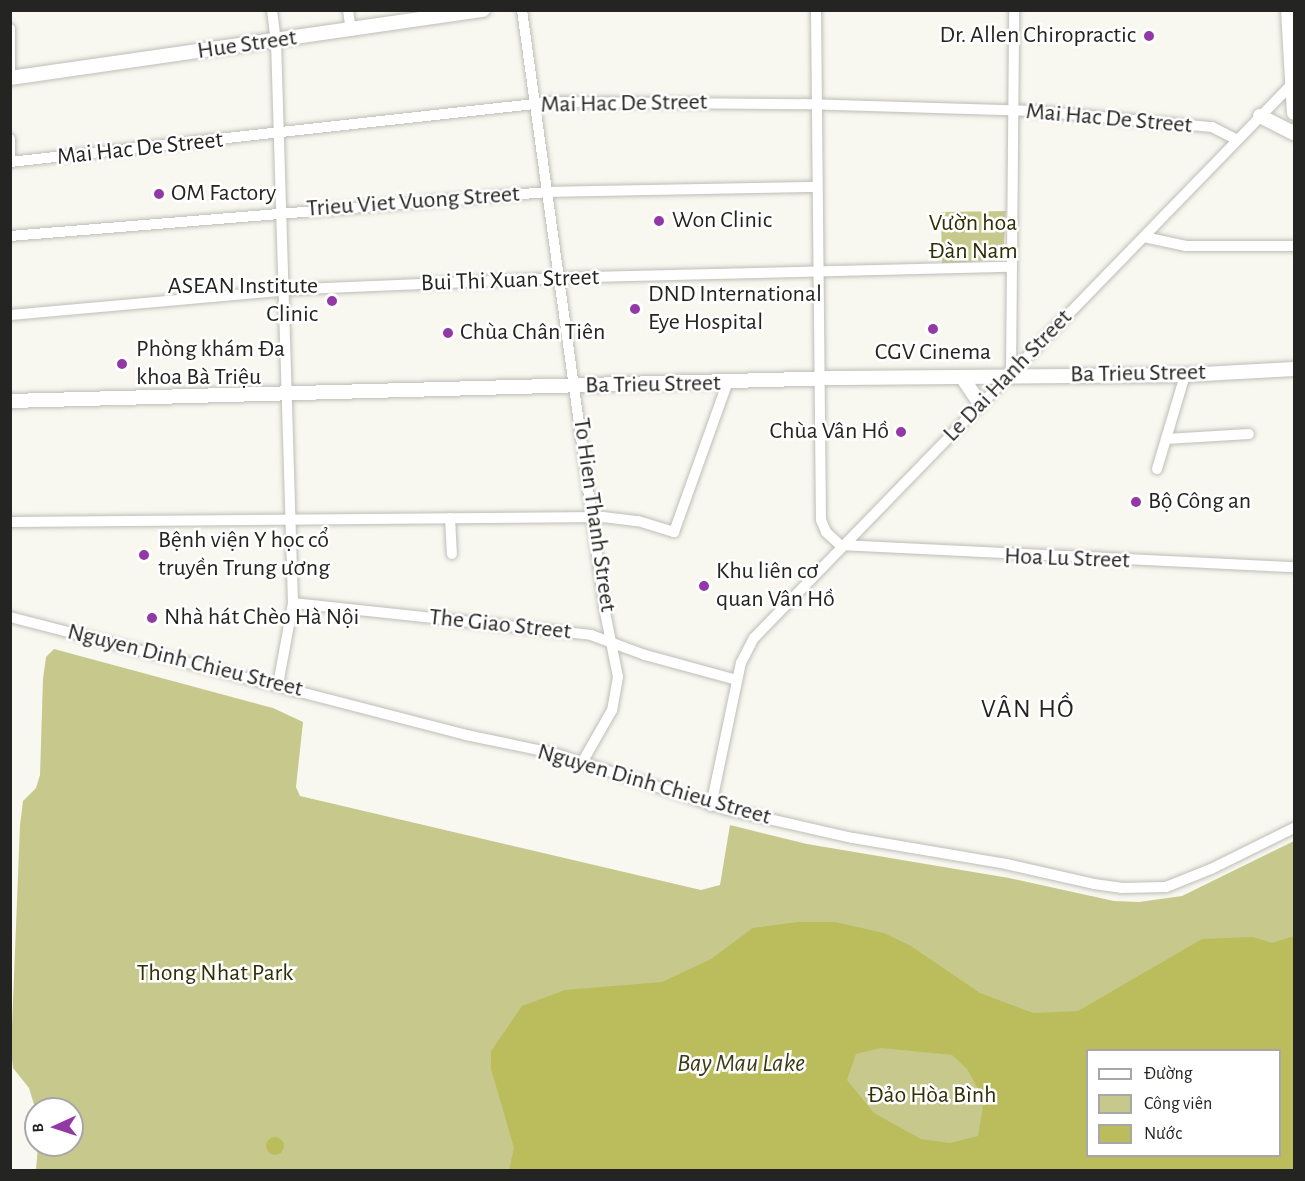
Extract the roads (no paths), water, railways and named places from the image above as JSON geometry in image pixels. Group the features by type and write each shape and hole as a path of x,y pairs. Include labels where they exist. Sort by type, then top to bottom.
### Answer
{"main road":[{"name":"Hue Street","path":"10,78 351,32 483,10"},
{"path":"1288,10 1294,113"},
{"path":"1260,116 1294,133"},
{"name":"Ba Trieu Street","path":"10,401 728,384 818,379 1011,375 1185,375 1294,369"},
{"path":"962,377 980,404"}],"street":[{"path":"272,10 276,41 281,291 293,603 278,685"},
{"path":"348,10 351,32"},
{"name":"To Hien Thanh Street","path":"522,10 532,105 548,192 593,517 618,677 617,698 584,761"},
{"path":"816,10 821,520 826,532 840,545"},
{"path":"1011,375 1010,267 1014,10"},
{"path":"10,29 10,69"},
{"name":"Le Dai Hanh Street","path":"711,806 737,680 754,638 840,545 1011,375 1236,139 1293,83"},
{"name":"Mai Hac De Street","path":"10,160 278,134 532,105 816,105 1013,111 1212,127 1236,139"},
{"path":"10,139 10,160"},
{"name":"Trieu Viet Vuong Street","path":"10,236 280,212 548,192 816,187"},
{"path":"1144,237 1186,246 1294,246"},
{"name":"Bui Thi Xuan Street","path":"10,315 281,291 560,278 1010,267"},
{"path":"1157,469 1185,375"},
{"path":"10,522 290,517 618,517 677,531 728,384"},
{"path":"1166,439 1249,434"},
{"path":"450,518 452,554"},
{"name":"Hoa Lu Street","path":"840,545 1294,567"},
{"name":"The Giao Street","path":"293,603 591,635 737,680"},
{"name":"Nguyen Dinh Chieu Street","path":"10,617 584,761 614,775 711,806 853,838 1006,864 1121,888 1166,887 1187,880 1294,828"}],"water":[{"name":"Bay Mau Lake","path":"798,922 835,922 884,933 911,946 980,993 1033,1013 1078,1011 1202,939 1253,937 1272,943 1294,936 1294,1170 509,1170 514,1148 491,1069 491,1051 522,1006 565,990 662,982 711,959 753,928","holes":["881,1048 952,1055 967,1069 984,1100 978,1136 950,1143 921,1139 874,1113 847,1080 856,1054"]},
{"path":"275,1137 281,1140 284,1146 281,1152 275,1155 269,1152 266,1146 269,1140"}],"place":[{"name":"Dr. Allen Chiropractic","path":"1149,36"},
{"name":"OM Factory","path":"159,194"},
{"name":"Won Clinic","path":"659,221"},
{"name":"ASEAN Institute Clinic","path":"332,301"},
{"name":"DND International Eye Hospital","path":"635,309"},
{"name":"CGV Cinema","path":"933,329"},
{"name":"Chùa Chân Tiên","path":"448,333"},
{"name":"Phòng khám Đa khoa Bà Triệu","path":"122,364"},
{"name":"Chùa Vân Hồ","path":"901,432"},
{"name":"Bộ Công an","path":"1136,502"},
{"name":"Bệnh viện Y học cổ truyền Trung ương","path":"144,555"},
{"name":"Khu liên cơ quan Vân Hồ","path":"704,586"},
{"name":"Nhà hát Chèo Hà Nội","path":"152,618"}],"district":[{"name":"VÂN HỒ","path":"1028,710"}],"park label":[{"name":"Vườn hoa Đàn Nam","path":"973,238"},
{"name":"Thong Nhat Park","path":"215,974"},
{"name":"Đảo Hòa Bình","path":"932,1096"}]}
